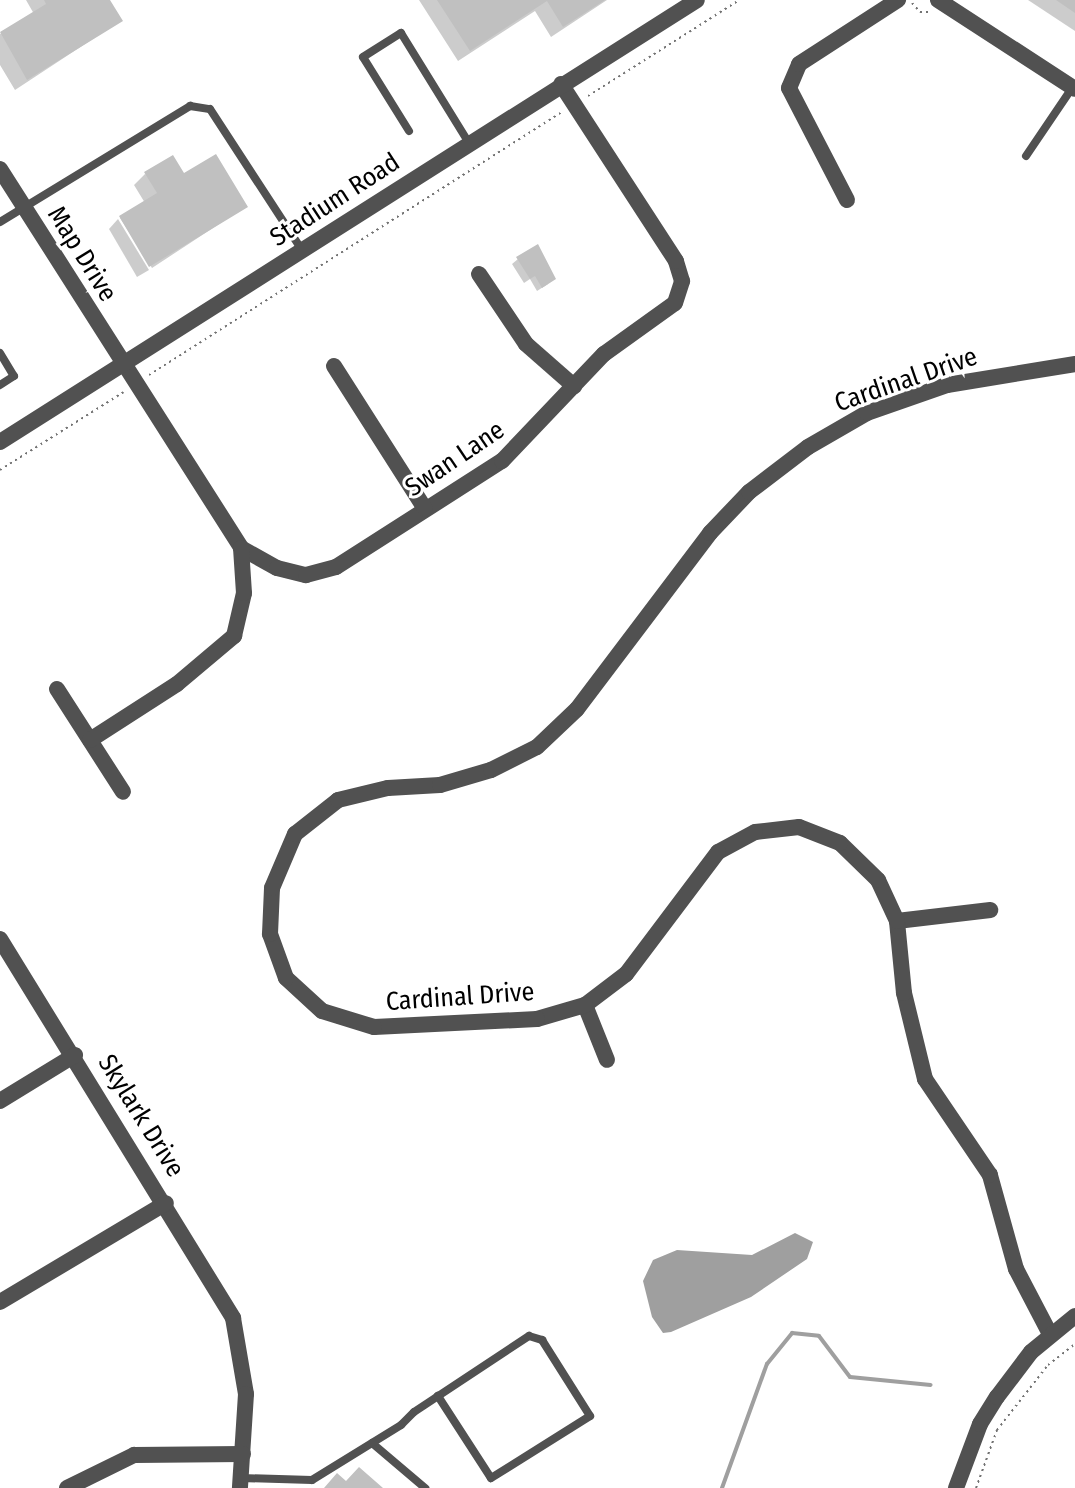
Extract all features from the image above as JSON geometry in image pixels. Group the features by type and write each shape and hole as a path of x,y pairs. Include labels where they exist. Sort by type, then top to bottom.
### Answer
{"street":[{"name":"Stadium Road","path":"0,442 697,0"},
{"path":"847,200 789,88 799,64 898,0"},
{"path":"938,0 1074,88"},
{"name":"Swan Lane","path":"123,364 241,548 277,568 321,573 425,509 515,451 615,345 665,313 682,281 676,261 561,84"},
{"name":"Map Drive","path":"0,169 123,364"},
{"path":"479,274 526,344 574,386"},
{"name":"Cardinal Drive","path":"1050,1334 1016,1269 990,1175 925,1079 904,993 897,921 878,880 840,843 799,827 755,832 718,852 626,974 585,1005 537,1019 374,1027 322,1011 286,978 270,934 272,888 295,834 338,800 388,788 440,785 491,770 537,747 577,709 710,533 749,492 834,429 947,385 1075,364"},
{"path":"334,366 425,509"},
{"path":"90,740 177,684 234,636 244,593 241,548"},
{"path":"57,689 123,792"},
{"path":"897,921 990,910"},
{"name":"Skylark Drive","path":"0,939 166,1203 233,1318 246,1394 240,1483"},
{"path":"585,1005 607,1060"},
{"name":"Skylark Drive","path":"0,1101 75,1055"},
{"name":"Skylark Drive","path":"0,1302 166,1203"},
{"path":"956,1488 980,1424 1017,1369 1050,1334 1075,1316"},
{"path":"67,1488 134,1455 243,1454"}],"lane":[{"path":"409,131 363,57 401,33 469,143"},
{"path":"1026,156 1074,88"},
{"path":"0,222 26,210 190,106 210,109 302,250"},
{"path":"0,353 14,376 0,385"},
{"path":"240,1483 312,1480 372,1443 438,1396 535,1337 590,1416 491,1478 438,1396"},
{"path":"372,1443 425,1488"}],"path":[{"path":"0,470 739,0"},
{"path":"908,0 920,12"},
{"path":"976,1488 997,1430 1048,1365 1075,1344"}],"shaded area":[{"path":"795,1233 813,1242 807,1259 751,1297 671,1332 663,1333 652,1317 643,1281 653,1260 677,1250 752,1255"}],"building":[{"path":"44,0 110,0 123,21 27,80 0,32 46,4"},
{"path":"437,0 605,0 563,27 547,1 470,51"},
{"path":"1056,0 1075,0 1075,13"},
{"path":"216,154 248,207 149,267 119,216 157,193 144,172 173,155 184,173"},
{"path":"538,244 556,279 542,288 535,276 530,279 516,257"},
{"path":"359,1467 383,1488 324,1488 337,1473 346,1481"}],"waterway":[{"path":"722,1488 767,1364 792,1333 819,1336 850,1377 931,1385"}]}
